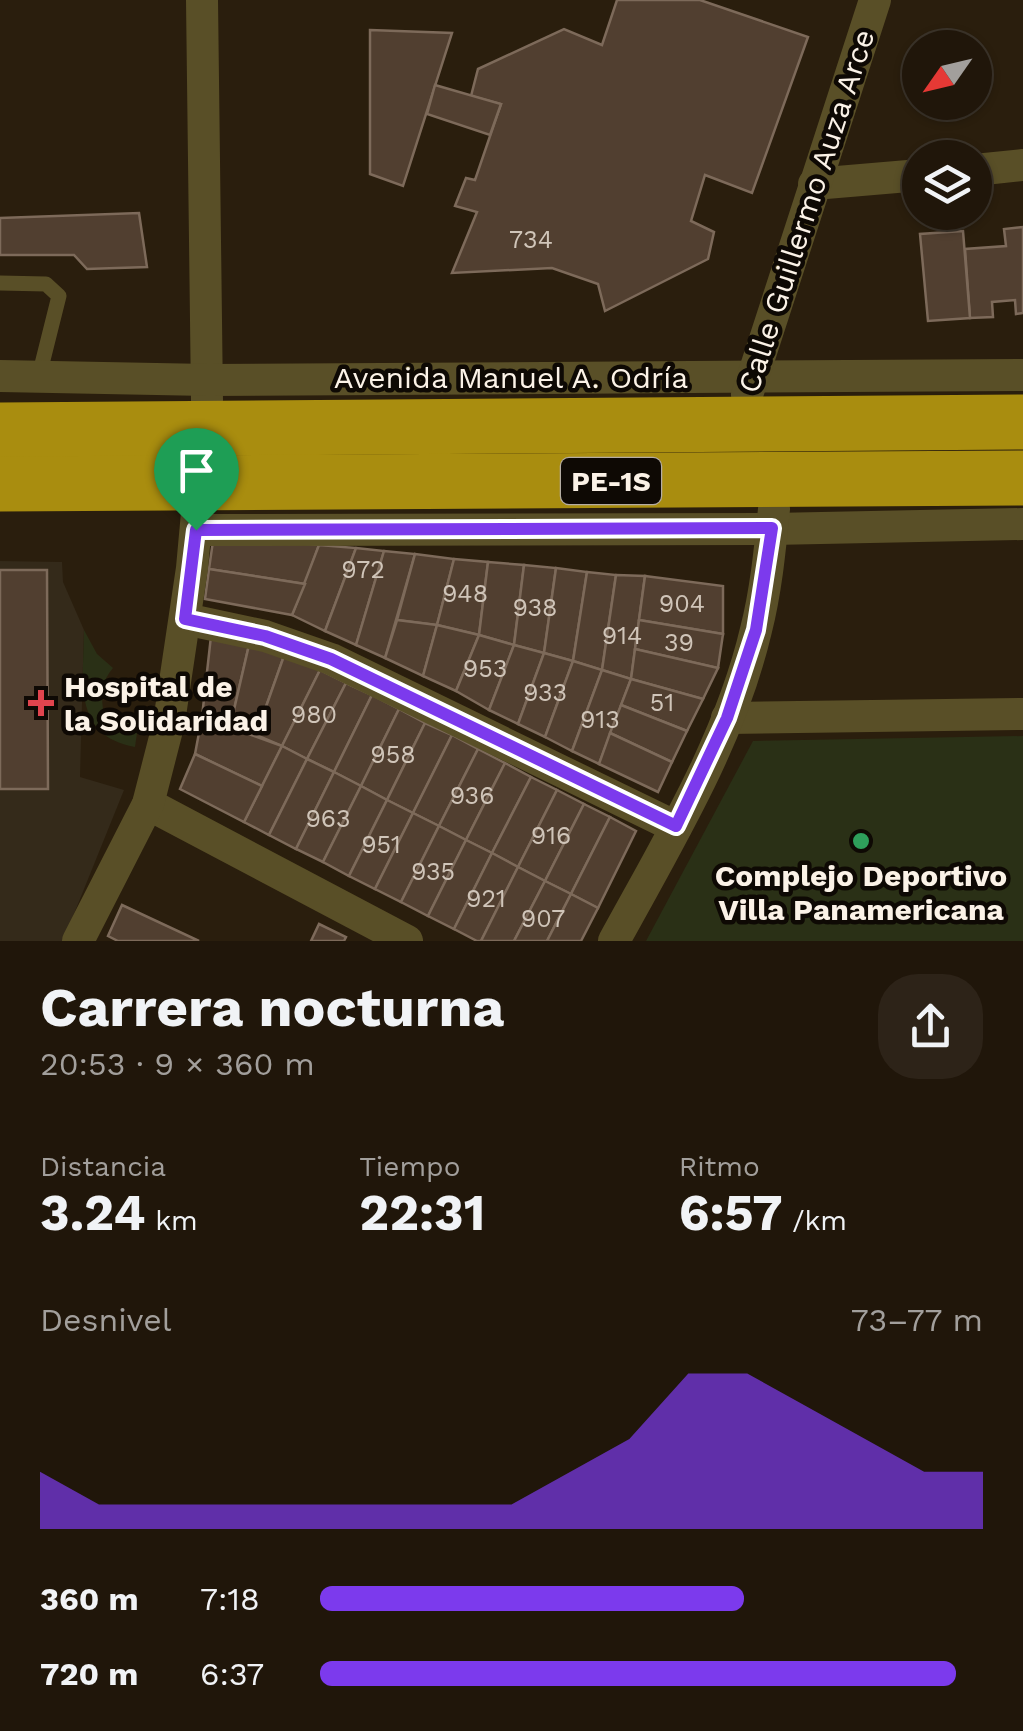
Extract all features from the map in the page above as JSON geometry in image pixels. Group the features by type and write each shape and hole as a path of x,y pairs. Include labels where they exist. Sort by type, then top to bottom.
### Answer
{"highway":[{"name":"Avenida Manuel A. Odría","path":"0,430 206,404 745,400 815,424 1023,422"},
{"path":"788,496 815,424"},
{"name":"PE-1S","path":"0,484 198,507 788,496 1023,478"}],"street":[{"path":"78,941 148,804 169,722 185,619 206,404 202,0"},
{"name":"Calle Guillermo Auza Arce","path":"745,400 874,0"},
{"path":"992,168 1023,165"},
{"path":"814,184 902,177"},
{"name":"Avenida Manuel A. Odría","path":"745,400 1023,375"},
{"name":"Avenida Manuel A. Odría","path":"0,376 39,376 206,404"},
{"path":"614,941 676,826 727,718 756,630 788,496 1023,524"},
{"path":"185,619 265,636 331,659 676,826"},
{"path":"727,718 1023,714"},
{"path":"148,804 407,941"}],"lane":[{"path":"0,282 46,284 59,296 39,376"}],"shaded area":[{"name":"Hospital de la Solidaridad","path":"0,561 62,562 63,582 84,630 80,777 124,790 63,941 0,941"}],"green space":[{"path":"84,630 97,654 113,668 103,687 103,709 112,719 139,719 135,747 114,741 91,718 83,686"},
{"name":"Complejo Deportivo Villa Panamericana","path":"1023,736 1023,941 646,941 753,741"}],"building":[{"path":"617,0 700,0 808,37 752,193 705,175 691,221 714,232 708,259 605,311 598,284 552,268 452,273 477,212 455,206 466,178 475,180 501,104 471,96 478,69 564,29 602,45"},
{"path":"370,30 452,33 403,186 370,174"},
{"path":"435,85 501,104 490,135 427,114"},
{"path":"139,213 147,267 87,269 74,255 0,255 0,218"},
{"path":"1023,227 1023,313 1016,314 1015,300 992,302 993,317 970,318 965,249 1006,246 1004,229"},
{"path":"963,231 970,318 928,321 920,234"},
{"path":"214,534 319,545 305,584 209,569"},
{"path":"319,545 356,548 325,631 292,615"},
{"path":"356,548 384,551 356,645 325,631"},
{"path":"384,551 415,554 385,658 356,645"},
{"path":"415,554 454,559 437,625 397,620"},
{"path":"454,559 488,562 479,635 437,625"},
{"path":"488,562 524,565 514,645 479,635"},
{"path":"524,565 556,568 544,653 514,645"},
{"path":"556,568 587,572 573,661 544,653"},
{"path":"209,569 305,584 292,615 205,599"},
{"name":"Hospital de la Solidaridad","path":"0,570 47,570 48,789 0,789"},
{"path":"587,572 616,575 602,670 573,661"},
{"path":"616,575 645,576 631,679 602,670"},
{"path":"645,576 723,586 723,634 639,620"},
{"path":"397,620 437,625 423,676 385,658"},
{"path":"639,620 723,634 718,668 635,649"},
{"path":"437,625 479,635 456,691 423,676"},
{"path":"479,635 514,645 489,710 456,691"},
{"path":"211,636 249,645 230,727 202,717"},
{"path":"249,645 285,653 256,735 230,727"},
{"path":"514,645 544,653 518,724 489,710"},
{"path":"635,649 718,668 703,699 631,679"},
{"path":"285,653 320,670 282,746 256,735"},
{"path":"544,653 573,661 545,737 518,724"},
{"path":"573,661 602,670 572,751 545,737"},
{"path":"320,670 346,683 307,759 282,746"},
{"path":"602,670 631,679 599,764 572,751"},
{"path":"631,679 703,699 687,731 621,705"},
{"path":"346,683 372,695 334,772 307,759"},
{"path":"372,695 399,709 361,786 334,772"},
{"path":"621,705 687,731 672,762 610,733"},
{"path":"399,709 425,723 387,800 361,786"},
{"path":"202,717 282,746 262,786 195,754"},
{"path":"425,723 452,735 413,813 387,800"},
{"path":"610,733 672,762 658,792 599,764"},
{"path":"452,735 478,749 439,826 413,813"},
{"path":"282,746 307,759 269,835 244,822"},
{"path":"478,749 505,763 466,840 439,826"},
{"path":"195,754 262,786 244,822 180,789"},
{"path":"307,759 334,772 296,849 269,835"},
{"path":"505,763 531,777 492,853 466,840"},
{"path":"334,772 361,786 323,862 296,849"},
{"path":"531,777 557,790 518,867 492,853"},
{"path":"361,786 387,800 349,876 323,862"},
{"path":"557,790 584,804 545,881 518,867"},
{"path":"387,800 413,813 375,889 349,876"},
{"path":"584,804 610,817 571,894 545,881"},
{"path":"413,813 439,826 401,902 375,889"},
{"path":"610,817 636,831 598,908 571,894"},
{"path":"439,826 466,840 428,916 401,902"},
{"path":"466,840 492,853 454,929 428,916"},
{"path":"492,853 518,867 481,941 477,941 454,929"},
{"path":"518,867 545,881 514,941 481,941"},
{"path":"545,881 571,894 547,941 514,941"},
{"path":"571,894 598,908 581,941 547,941"},
{"path":"122,905 199,941 118,941 108,936"},
{"path":"319,924 346,937 344,941 311,941"}],"place":[{"name":"Hospital de la Solidaridad","path":"41,703"},
{"name":"Complejo Deportivo Villa Panamericana","path":"861,841"}],"route":[{"path":"772,528 756,630 727,718 676,826 331,659 265,636 185,619 196,530 772,528"}]}
